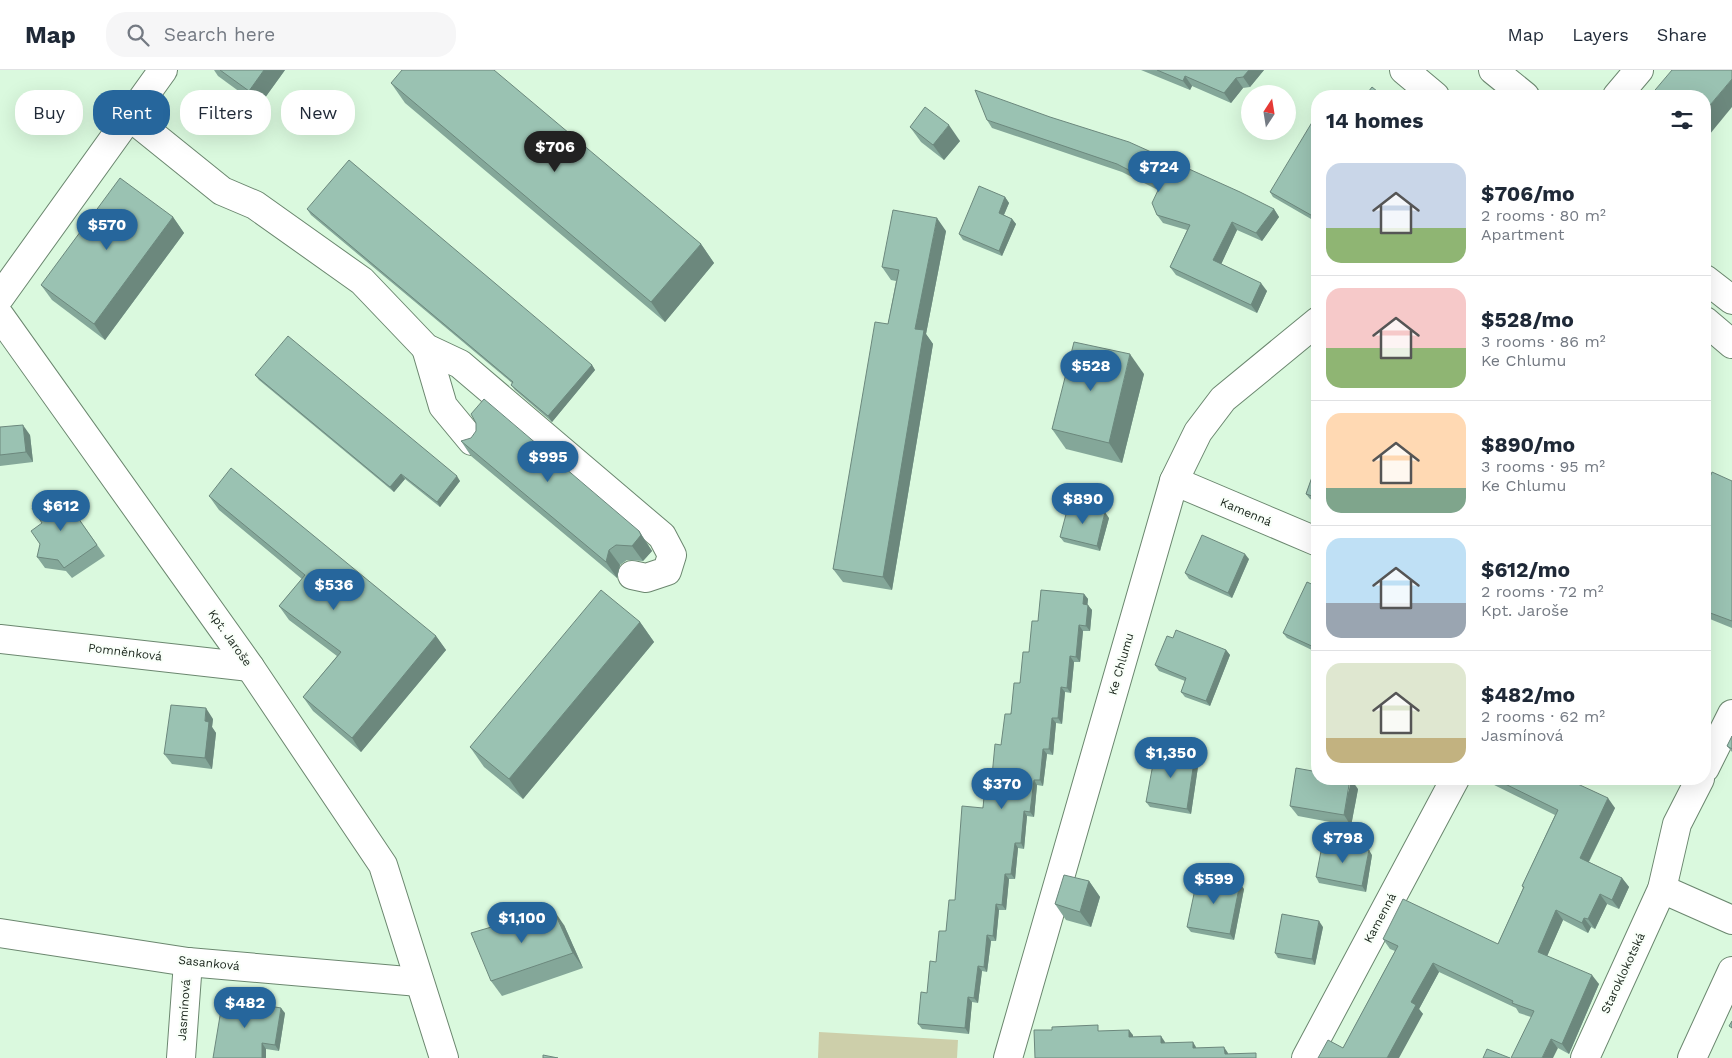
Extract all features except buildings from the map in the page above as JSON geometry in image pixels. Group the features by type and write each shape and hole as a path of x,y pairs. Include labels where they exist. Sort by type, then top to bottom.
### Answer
{"street":[{"path":"148,90 163,70"},
{"path":"1404,70 1428,90"},
{"path":"1493,70 1518,90"},
{"path":"1622,90 1638,70"},
{"path":"0,297 115,135"},
{"path":"153,135 222,191 255,205 362,281 426,348 460,364 662,536 672,555 667,571 646,578 632,575"},
{"path":"1711,284 1732,300"},
{"name":"Kpt. Jaroše","path":"0,316 250,667 383,865 444,1058"},
{"path":"1711,326 1732,344"},
{"name":"Ke Chlumu","path":"1008,1058 1174,481 1198,432 1223,399 1311,327"},
{"path":"426,348 443,406 472,441"},
{"name":"Kamenná","path":"1174,481 1311,539"},
{"name":"Pomněnková","path":"0,639 250,667"},
{"path":"1711,756 1732,714"},
{"name":"Kamenná","path":"1306,1058 1452,785"},
{"name":"Staroklokotská","path":"1585,1058 1662,889 1677,824 1697,785"},
{"path":"1662,889 1732,920"},
{"name":"Sasanková","path":"0,933 188,962 419,982"},
{"name":"Jasmínová","path":"181,1058 188,962"},
{"path":"1692,1058 1732,971"}],"green space":[{"path":"819,1032 958,1040 957,1058 818,1058"}]}
